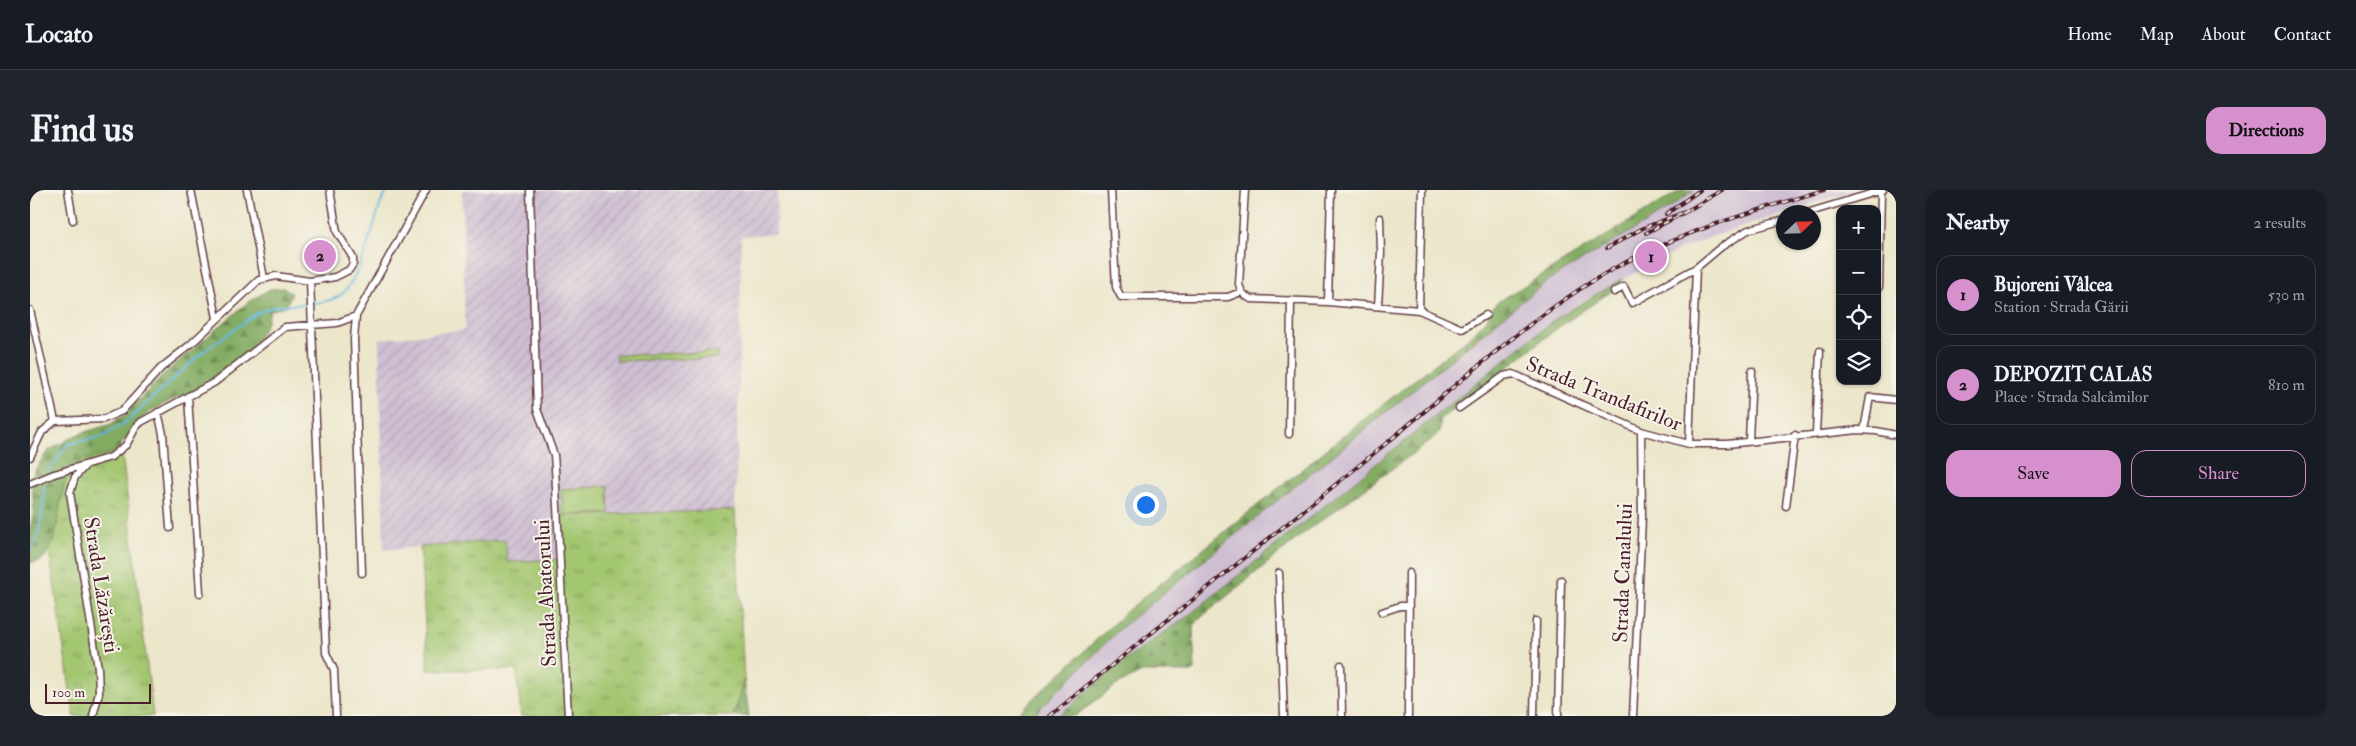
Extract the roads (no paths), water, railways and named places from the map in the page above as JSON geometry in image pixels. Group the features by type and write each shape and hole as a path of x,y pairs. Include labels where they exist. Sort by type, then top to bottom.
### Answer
{"street":[{"path":"68,190 73,220"},
{"path":"191,190 217,318"},
{"path":"247,190 264,278"},
{"path":"30,457 42,432 55,421 104,419 122,411 161,368 192,344 217,318 264,278 276,276 310,281 335,277 344,273 353,264 354,258 337,232 330,190"},
{"path":"362,573 354,339 356,316 426,190"},
{"name":"Strada Abatorului","path":"530,190 537,409 554,455 568,716"},
{"path":"1111,190 1116,287 1121,297 1228,297 1241,292"},
{"path":"1245,190 1239,284 1241,292 1251,299 1328,302 1419,310 1462,329 1486,315"},
{"path":"1328,302 1331,190"},
{"path":"1419,310 1422,190"},
{"path":"1821,209 1882,190 1880,250"},
{"path":"1378,306 1381,247 1380,218"},
{"path":"1614,292 1624,287 1632,303 1696,268 1721,247 1748,230 1776,222"},
{"path":"1689,444 1696,268"},
{"path":"310,281 326,653 335,676 336,716"},
{"path":"1289,434 1291,300"},
{"path":"30,310 55,421"},
{"path":"30,484 118,452 126,445 136,426 158,412 222,378 278,330 295,324 337,323 356,316"},
{"path":"1816,433 1820,351"},
{"path":"1749,441 1752,371"},
{"name":"Strada Trandafirilor","path":"1459,408 1504,376 1513,374 1641,431 1689,444 1710,445 1816,433 1864,430 1896,435"},
{"path":"188,396 200,593"},
{"path":"1864,430 1870,397 1896,400"},
{"path":"158,412 163,434 170,528"},
{"name":"Strada Canalului","path":"1633,716 1642,517 1641,431"},
{"path":"1786,506 1795,436"},
{"name":"Strada Lăzărești","path":"87,464 75,477 70,493 98,668 99,693 93,716"},
{"path":"1279,573 1284,716"},
{"path":"1408,716 1409,573"},
{"path":"1558,716 1561,580"},
{"path":"1382,612 1400,606 1409,606"},
{"path":"1534,716 1536,621"},
{"path":"1341,665 1342,716"}],"waterway":[{"path":"314,303 337,297 349,285 361,263 382,200 389,190"},
{"path":"48,470 69,444 104,436 126,422 204,351 257,313 275,306 309,304"},
{"path":"30,550 39,528 45,484"}],"railway":[{"path":"1666,214 1700,190"},
{"path":"1687,211 1722,190"},
{"path":"1050,716 1389,441 1504,345 1565,299 1628,261 1676,239 1725,221 1824,190"},
{"path":"1607,248 1643,228 1687,211 1646,233"}],"place":[{"name":"DEPOZIT CALAS","path":"320,256"},
{"name":"Bujoreni Vâlcea","path":"1651,257"}]}
